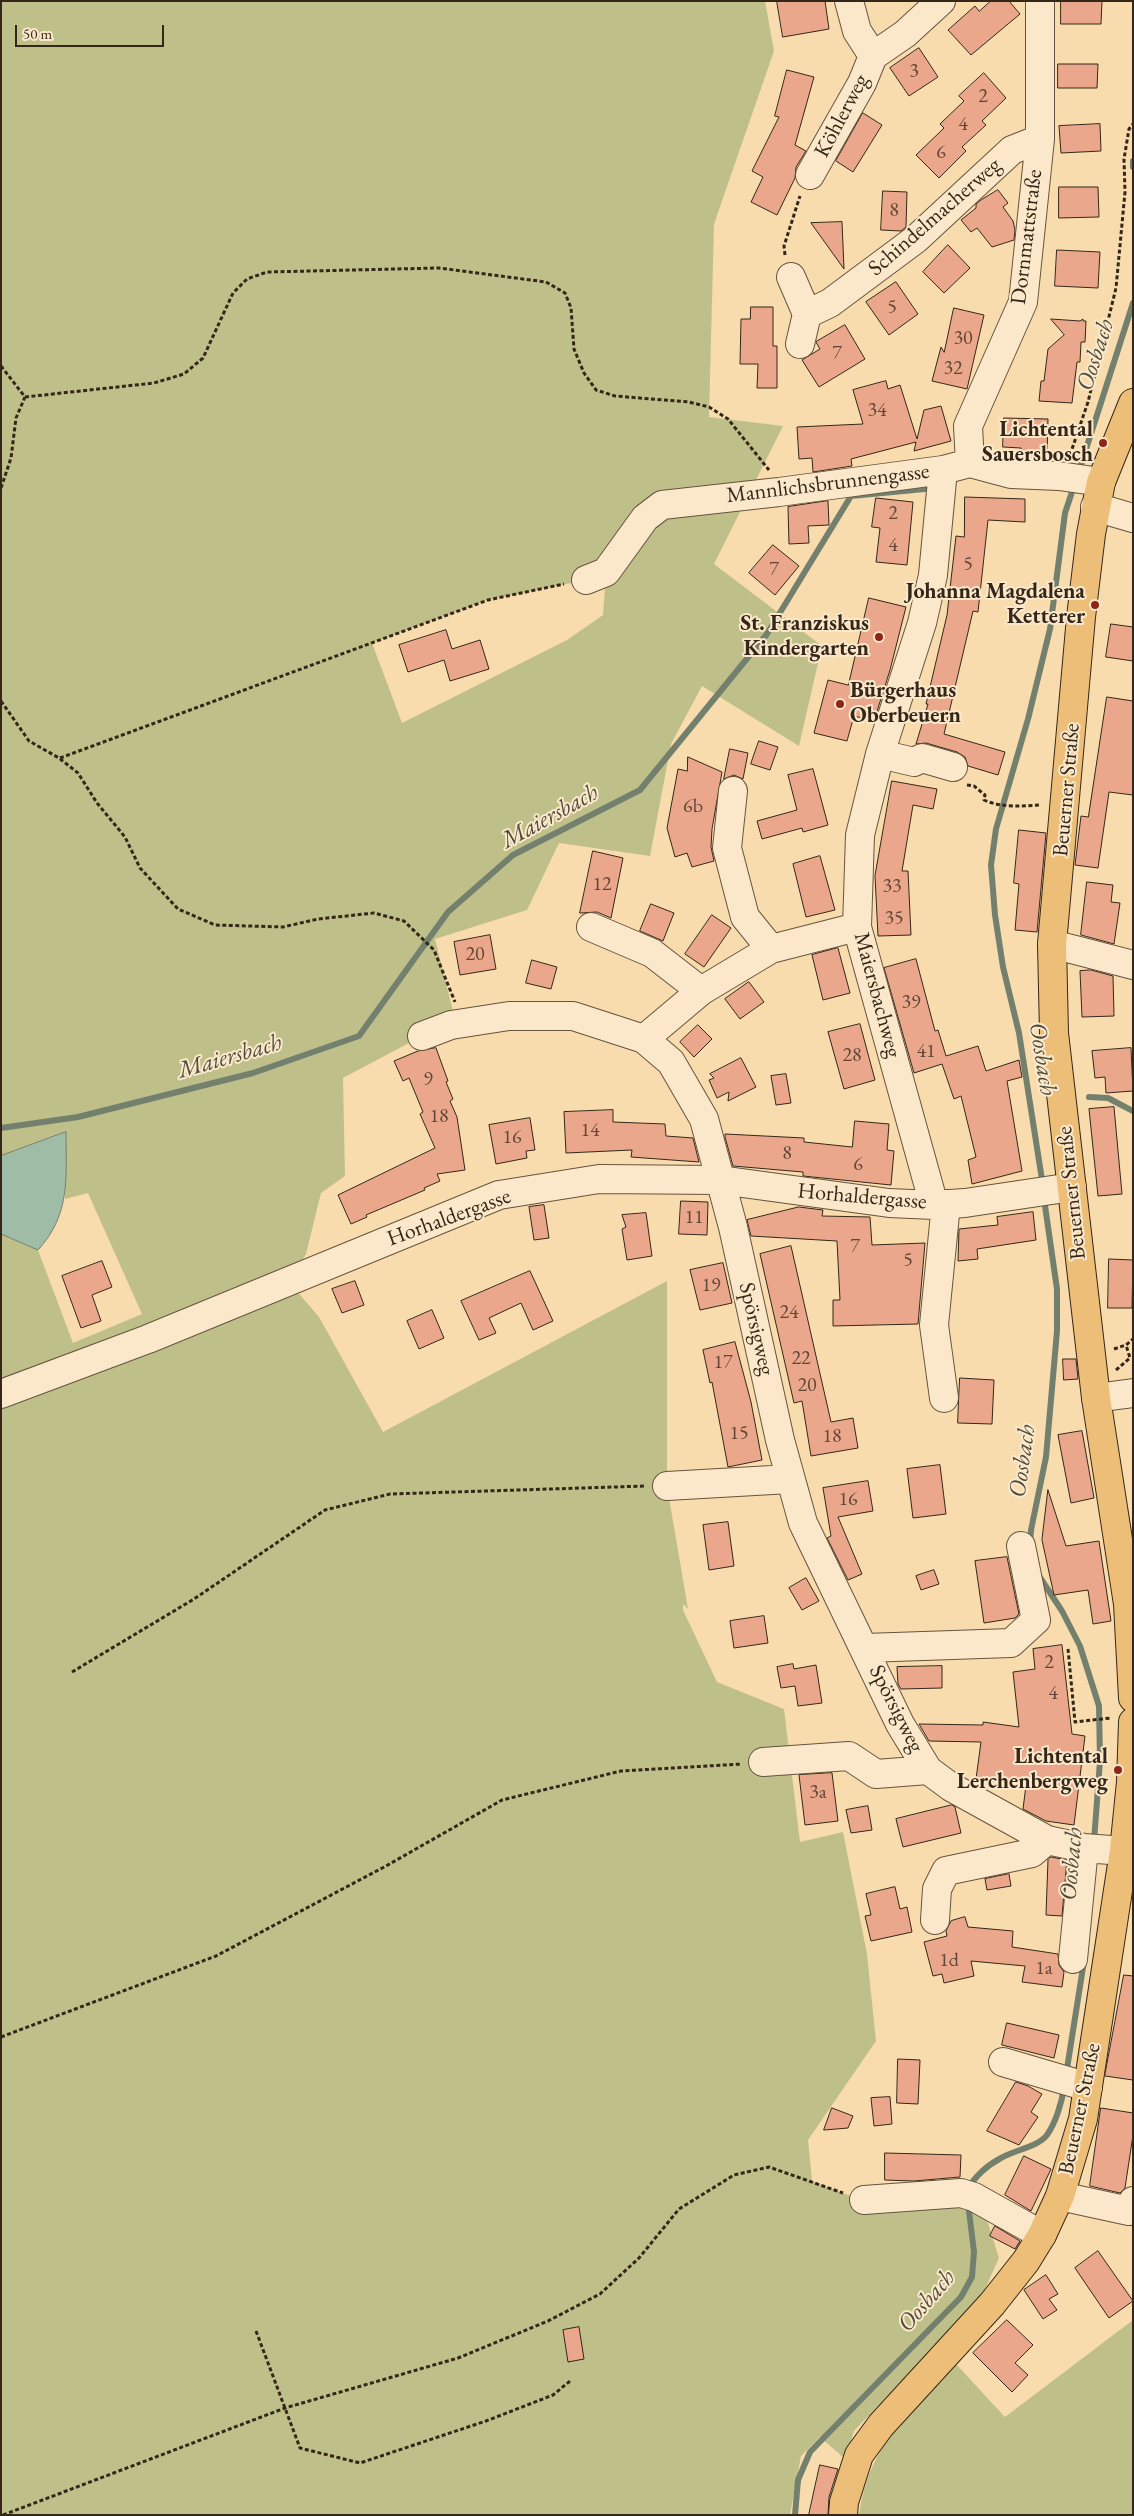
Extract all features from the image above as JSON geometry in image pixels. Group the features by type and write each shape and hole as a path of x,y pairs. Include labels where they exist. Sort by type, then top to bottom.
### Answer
{"main road":[{"name":"Beuerner Straße","path":"1133,403 1081,484 1081,617 1052,944 1055,1189 1096,1398 1128,1604 1133,1698"},
{"name":"Beuerner Straße","path":"843,2515 844,2502 859,2455 881,2425 992,2304 1026,2261 1042,2235 1060,2196 1083,2119 1076,2084 1131,1782 1128,1725"}],"street":[{"name":"Köhlerweg","path":"849,1 857,31 873,56"},
{"name":"Köhlerweg","path":"810,175 862,82 873,56 905,34 940,1"},
{"name":"Dornmattstraße","path":"970,462 968,426 1023,302 1040,139 1040,1"},
{"name":"Schindelmacherweg","path":"807,314 830,304 916,239 1012,150 1040,139"},
{"path":"791,277 807,314 800,344"},
{"path":"970,462 1011,474 1081,484 1133,518"},
{"name":"Mannlichsbrunnengasse","path":"586,580 606,572 645,518 662,505 779,492 943,470 970,462"},
{"name":"Maiersbachweg","path":"940,1204 857,927 860,835 880,754 922,623 931,584 943,470"},
{"path":"880,754 914,762 922,758 953,767"},
{"path":"733,791 727,848 745,917 770,949"},
{"path":"591,927 652,953 701,990"},
{"path":"422,1036 451,1025 509,1016 572,1016 644,1038 701,990 770,949 857,927"},
{"path":"1052,944 1133,965"},
{"name":"Spörsigweg","path":"644,1038 671,1062 704,1119 733,1226 790,1479 803,1523 865,1648 900,1724 928,1770 951,1787 1047,1840 1084,1848 1119,1850"},
{"name":"Horhaldergasse","path":"1,1394 148,1339 499,1196 599,1179 720,1180 889,1203 965,1203 1055,1189"},
{"path":"940,1204 934,1324 944,1398"},
{"path":"1096,1398 1133,1393"},
{"path":"667,1486 790,1479"},
{"name":"Spörsigweg","path":"865,1648 1011,1643 1036,1620 1021,1546"},
{"name":"Spörsigweg","path":"762,1762 849,1756 876,1774 928,1770"},
{"path":"935,1920 937,1889 946,1871 1032,1853 1047,1840"},
{"path":"1073,1959 1084,1848"},
{"path":"1003,2062 1076,2084"},
{"path":"864,2200 967,2195 1042,2235"},
{"path":"1060,2196 1129,2211 1133,2201"}],"path":[{"path":"1081,484 1073,451 1116,288 1125,201 1124,159 1129,129 1133,124"},
{"path":"791,277 784,246 799,196 810,175"},
{"path":"25,397 154,383 184,374 203,358 233,293 247,279 267,272 438,268 476,271 546,282 565,293 571,308 574,349 584,373 596,390 615,396 689,402 709,407 728,419 751,445 771,473 779,492"},
{"path":"1,366 25,397"},
{"path":"1,488 11,458 16,418 25,397"},
{"path":"59,758 488,600 586,580"},
{"path":"1,701 29,741 59,758 78,773 97,803 125,837 140,868 178,909 214,925 250,927 283,927 318,920 374,913 404,921 434,950 458,1008"},
{"path":"989,802 1016,807"},
{"path":"1130,1358 1126,1346 1133,1339"},
{"path":"72,1672 194,1599 325,1510 390,1494 667,1486"},
{"path":"1068,1649 1075,1722 1085,1721 1128,1725"},
{"path":"1,2037 216,1956 386,1866 502,1800 621,1771 762,1762"},
{"path":"4,2515 285,2408 458,2358 548,2321 600,2294 639,2258 678,2209 734,2175 769,2167 864,2200"},
{"path":"256,2331 300,2448 360,2463 494,2418 553,2394 570,2381"}],"green space":[{"path":"1,1 765,1 774,51 714,224 709,417 783,426 714,564 822,646 799,746 702,686 671,744 650,856 559,843 527,910 435,939 453,1011 424,1035 343,1078 345,1176 321,1193 306,1254 289,1282 319,1317 383,1432 667,1281 667,1486 688,1609 683,1604 683,1610 717,1682 784,1709 800,1842 843,1832 867,1954 876,2041 808,2140 812,2181 884,2209 981,2201 999,2258 982,2296 854,2431 845,2459 820,2437 801,2456 790,2515 1,2515 1,1234 38,1250 73,1343 142,1314 88,1193 65,1199 66,1132 1,1156","holes":["606,572 603,615 567,640 402,723 372,643 488,600 586,580"]},
{"path":"1133,2320 1133,2515 859,2515 871,2469 882,2449 907,2414 956,2364 1005,2417"}],"shaded area":[{"path":"66,1132 66,1180 61,1209 49,1236 38,1250 1,1234 1,1156"}],"building":[{"path":"777,1 825,1 829,29 783,37"},
{"path":"991,1 1009,1 1020,14 971,55 948,30 975,6 979,11"},
{"path":"1061,1 1102,1 1101,24 1061,24"},
{"path":"919,48 938,77 909,96 890,68"},
{"path":"1058,64 1098,64 1097,88 1058,88"},
{"path":"787,70 814,77 795,145 806,151 796,167 795,178 777,215 751,202 763,177 752,171 779,117 775,116"},
{"path":"984,73 1006,98 982,121 986,125 962,147 966,151 939,178 916,155 944,128 940,124 964,101 959,96"},
{"path":"863,113 882,125 853,172 836,161"},
{"path":"1100,124 1101,151 1061,153 1059,126"},
{"path":"1059,187 1098,187 1099,217 1059,218"},
{"path":"998,190 1008,203 1003,207 1013,221 1015,230 1014,240 992,247 977,228 971,232 961,220 976,208 976,204"},
{"path":"883,191 907,192 906,227 901,231 881,230"},
{"path":"842,222 844,269 811,223"},
{"path":"948,245 970,268 944,293 923,272"},
{"path":"1057,250 1100,252 1098,288 1055,286"},
{"path":"896,282 918,314 889,335 866,302"},
{"path":"751,307 773,307 773,346 777,346 777,388 757,388 758,364 740,364 741,319 750,319"},
{"path":"954,308 984,315 967,389 932,381 941,347 944,352"},
{"path":"1051,319 1080,321 1083,319 1083,321 1086,321 1085,342 1081,342 1080,362 1077,362 1072,403 1039,401 1041,381 1044,381 1048,349 1064,335"},
{"path":"845,325 865,359 819,387 802,360 820,349 816,342"},
{"path":"886,381 888,389 900,385 917,439 924,410 941,406 951,441 914,451 916,442 851,459 852,466 813,472 812,458 799,459 797,427 863,424 853,390"},
{"path":"1004,418 1048,419 1047,455 1021,455 1021,448 1003,447"},
{"path":"965,497 1025,499 1025,522 988,520 978,612 973,611 944,734 1005,752 998,775 968,766 965,757 957,752 926,743 916,744 928,704 926,704 947,615 956,536 964,537"},
{"path":"876,498 913,502 907,565 876,562 880,528 872,527"},
{"path":"828,501 829,525 808,526 809,543 789,544 788,507"},
{"path":"773,545 799,566 775,595 749,573"},
{"path":"869,598 906,607 890,670 874,721 854,716 847,741 814,733 828,680 848,685"},
{"path":"1111,624 1133,627 1133,661 1106,657"},
{"path":"446,630 452,649 480,640 489,669 450,681 444,660 408,672 399,645"},
{"path":"1107,697 1133,701 1133,795 1109,792 1098,868 1075,865 1081,816 1088,817"},
{"path":"759,741 778,747 770,770 751,764"},
{"path":"730,749 748,753 743,779 734,775 724,779"},
{"path":"688,757 722,772 712,829 711,847 714,861 692,867 687,853 675,857 667,828 678,769 687,771"},
{"path":"813,769 828,825 803,832 802,828 762,839 757,821 797,810 788,775"},
{"path":"892,781 937,789 933,809 913,805 902,871 908,871 911,935 878,936 875,876"},
{"path":"1019,830 1046,833 1037,932 1015,930 1019,884 1014,883"},
{"path":"593,851 623,858 611,918 597,912 580,913"},
{"path":"820,856 835,910 806,917 793,864"},
{"path":"1087,882 1113,885 1111,902 1120,903 1114,944 1081,935"},
{"path":"651,904 674,913 663,941 640,931"},
{"path":"712,915 731,928 704,967 685,954"},
{"path":"490,935 496,969 460,975 454,942"},
{"path":"838,948 850,993 823,1000 812,955"},
{"path":"916,959 935,1031 938,1030 946,1056 978,1046 986,1071 1019,1060 1022,1077 1007,1081 1022,1171 972,1184 968,1160 976,1157 961,1096 954,1099 942,1064 914,1073 884,968"},
{"path":"532,960 557,967 551,989 526,983"},
{"path":"1091,970 1113,976 1114,1016 1082,1017 1080,971"},
{"path":"749,982 764,1002 740,1019 725,999"},
{"path":"860,1024 875,1080 844,1089 828,1032"},
{"path":"698,1025 712,1039 694,1057 680,1042"},
{"path":"436,1048 453,1099 450,1101 457,1117 465,1170 437,1174 440,1181 424,1188 425,1190 366,1215 367,1217 351,1224 338,1195 435,1148 420,1114 423,1112 409,1078 403,1081 394,1061 418,1051"},
{"path":"1131,1048 1133,1091 1106,1093 1105,1077 1095,1078 1092,1051"},
{"path":"741,1058 756,1087 728,1101 729,1092 717,1098 709,1080 714,1078 710,1074"},
{"path":"786,1074 791,1103 776,1105 771,1076"},
{"path":"1114,1107 1122,1194 1098,1196 1089,1109"},
{"path":"613,1110 613,1122 665,1124 666,1136 693,1138 699,1162 631,1157 632,1150 566,1153 564,1112"},
{"path":"530,1118 535,1150 526,1151 527,1158 496,1164 489,1125"},
{"path":"855,1121 889,1124 887,1150 894,1151 891,1185 803,1176 803,1172 733,1166 725,1137 725,1134 804,1138 804,1142 852,1147"},
{"path":"681,1201 708,1202 707,1235 679,1234"},
{"path":"544,1205 549,1238 534,1240 529,1207"},
{"path":"799,1207 823,1210 822,1216 870,1217 872,1245 925,1243 918,1324 833,1326 833,1300 840,1300 837,1241 751,1236 747,1220"},
{"path":"1033,1212 1036,1240 977,1249 978,1259 958,1261 959,1229 998,1225 997,1217"},
{"path":"646,1213 652,1256 627,1260 622,1229 626,1227 622,1215"},
{"path":"791,1246 831,1422 853,1418 858,1448 811,1456 802,1401 794,1403 760,1254"},
{"path":"1109,1259 1133,1260 1132,1308 1108,1308"},
{"path":"102,1261 112,1287 92,1295 101,1321 81,1328 62,1276"},
{"path":"723,1263 732,1303 700,1310 690,1270"},
{"path":"530,1271 553,1321 533,1330 521,1303 489,1318 496,1333 479,1340 461,1301"},
{"path":"355,1281 364,1305 342,1313 332,1289"},
{"path":"432,1310 444,1338 419,1349 407,1321"},
{"path":"735,1342 751,1402 762,1460 728,1467 712,1382 710,1383 703,1350"},
{"path":"1063,1359 1076,1359 1078,1379 1064,1380"},
{"path":"960,1378 994,1380 992,1424 958,1423"},
{"path":"1082,1431 1094,1498 1071,1503 1058,1435"},
{"path":"940,1465 946,1514 913,1518 907,1469"},
{"path":"868,1481 873,1511 838,1517 862,1574 848,1580 827,1538 831,1536 823,1488"},
{"path":"1048,1490 1066,1546 1099,1541 1111,1621 1093,1624 1088,1590 1054,1595 1042,1540"},
{"path":"728,1522 734,1566 709,1570 703,1525"},
{"path":"1007,1557 1019,1614 1015,1618 984,1623 975,1561"},
{"path":"934,1570 939,1584 921,1590 916,1576"},
{"path":"806,1578 819,1601 802,1610 789,1588"},
{"path":"764,1616 768,1643 734,1648 730,1621"},
{"path":"1062,1645 1072,1734 1085,1736 1074,1825 1046,1821 1023,1809 1026,1785 976,1779 981,1742 929,1741 919,1724 983,1725 983,1722 1019,1727 1013,1672 1035,1669 1033,1649"},
{"path":"793,1664 794,1669 816,1665 822,1703 798,1706 795,1686 781,1688 777,1667"},
{"path":"942,1666 942,1688 901,1689 898,1684 897,1667"},
{"path":"832,1773 838,1821 805,1825 799,1775"},
{"path":"952,1805 955,1807 961,1833 903,1847 896,1819"},
{"path":"868,1806 872,1830 851,1833 846,1810"},
{"path":"1051,1857 1067,1860 1062,1916 1046,1915 1048,1860"},
{"path":"1009,1874 1011,1886 987,1890 985,1879"},
{"path":"895,1887 900,1909 907,1907 912,1932 871,1941 865,1916 871,1915 866,1894"},
{"path":"965,1917 968,1927 1013,1931 1012,1947 1058,1954 1059,1965 1064,1972 1062,1987 1022,1982 1025,1966 971,1961 974,1976 944,1983 942,1974 933,1976 924,1942 947,1936 946,1931 951,1921"},
{"path":"1124,1975 1133,1976 1133,2080 1105,2076"},
{"path":"1007,2023 1059,2035 1054,2058 1002,2045"},
{"path":"898,2059 920,2060 918,2104 897,2103"},
{"path":"1016,2082 1042,2094 1031,2112 1038,2117 1019,2145 987,2131"},
{"path":"890,2097 892,2124 874,2126 871,2098"},
{"path":"832,2108 853,2116 848,2128 824,2130"},
{"path":"1101,2108 1133,2113 1133,2135 1125,2188 1120,2193 1090,2186"},
{"path":"885,2153 961,2155 960,2177 914,2181 885,2180"},
{"path":"1024,2156 1051,2169 1031,2211 1005,2195"},
{"path":"995,2226 1020,2241 1015,2249 990,2236"},
{"path":"1098,2251 1133,2301 1109,2318 1075,2268"},
{"path":"1046,2275 1058,2294 1049,2299 1057,2310 1043,2319 1024,2290"},
{"path":"1007,2320 1033,2345 1015,2363 1028,2375 1012,2392 973,2353"},
{"path":"579,2327 584,2359 568,2362 563,2330"},
{"path":"820,2465 838,2469 829,2497 828,2515 809,2515"}],"waterway":[{"name":"Oosbach","path":"1133,161 1133,167"},
{"name":"Oosbach","path":"1079,471 1133,303"},
{"name":"Oosbach","path":"1043,1186 1019,1033 1003,967 995,915 991,865 996,829 1028,719 1050,629 1065,513 1074,486"},
{"name":"Maiersbach","path":"1,1128 78,1117 253,1073 359,1036 448,912 513,855 640,790 767,634 851,496 935,488"},
{"path":"1089,1097 1108,1098 1133,1111"},
{"name":"Oosbach","path":"1030,1543 1046,1457 1057,1331 1057,1289 1044,1199"},
{"name":"Oosbach","path":"1039,1576 1062,1611 1080,1646 1099,1706 1100,1761 1094,1841"},
{"name":"Oosbach","path":"1066,2075 1084,1961"},
{"name":"Oosbach","path":"967,2189 978,2175 991,2164 1006,2155 1038,2143 1047,2135 1058,2112 1064,2087"},
{"name":"Oosbach","path":"795,2515 798,2480 810,2452 961,2297 972,2277 974,2252 968,2203"}],"place":[{"name":"Lichtental Sauersbosch","path":"1103,443"},
{"name":"Johanna Magdalena Ketterer","path":"1095,605"},
{"name":"St. Franziskus Kindergarten","path":"879,637"},
{"name":"Bürgerhaus Oberbeuern","path":"840,704"},
{"name":"Lichtental Lerchenbergweg","path":"1118,1770"}]}
